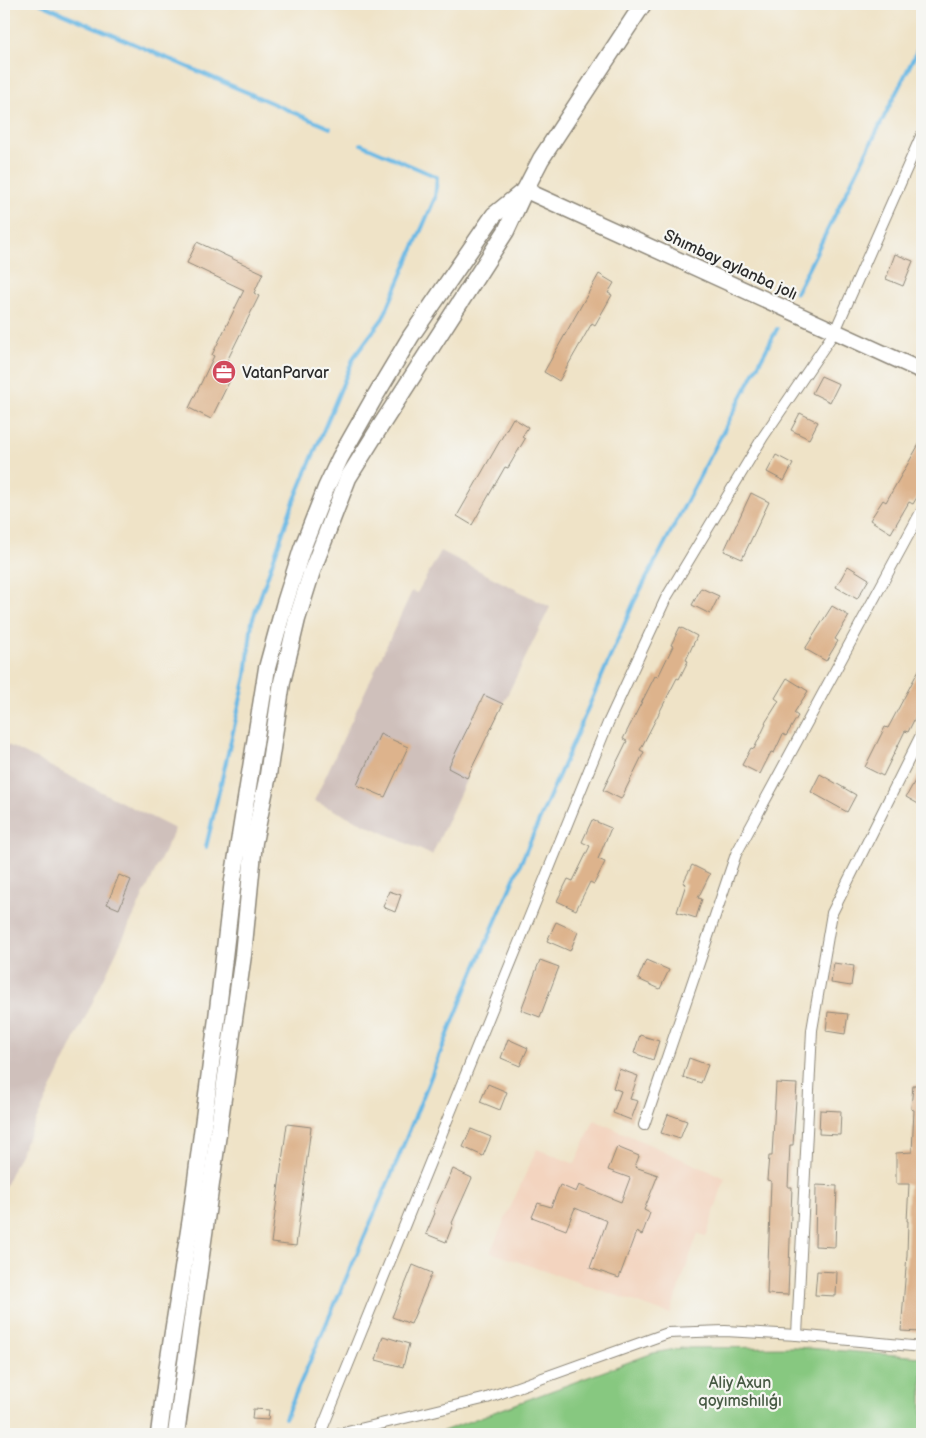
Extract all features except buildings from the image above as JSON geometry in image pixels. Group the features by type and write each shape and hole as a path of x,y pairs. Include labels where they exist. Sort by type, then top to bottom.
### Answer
{"main road":[{"path":"176,1434 243,955 254,842 268,775 282,682 312,571 348,478 506,230 541,158 643,4"},
{"path":"159,1434 191,1218 233,880 267,668 284,606 302,549 326,488 340,458 374,398 410,336 494,215 525,190"},
{"name":"Shımbay aylanba jolı","path":"525,190 922,371"}],"street":[{"path":"320,1434 608,723 666,598 763,437 835,331 922,134"},
{"path":"644,1125 736,854 922,510"},
{"path":"797,1335 812,1030 832,913 922,733"},
{"path":"339,1434 488,1398 668,1333 725,1330 797,1335 922,1348"}],"shaded area":[{"path":"441,551 550,607 503,704 484,695 448,768 467,778 432,855 314,801 412,591 417,593"},
{"path":"4,743 175,829 4,1188"},
{"path":"594,1120 725,1178 706,1237 698,1233 670,1314 490,1252 537,1149 575,1164"}],"green space":[{"name":"Aliy Axun qoyımshılıǵı","path":"794,1347 922,1357 922,1434 435,1434 653,1353 682,1348"}],"waterway":[{"path":"41,4 330,128"},
{"path":"796,293 922,41"},
{"path":"206,847 246,676 252,621 292,506 354,357 383,318 435,198 437,177 361,144"},
{"path":"285,1418 393,1171 467,987 634,602 777,329"}],"place":[{"name":"VatanParvar","path":"224,372"}]}
